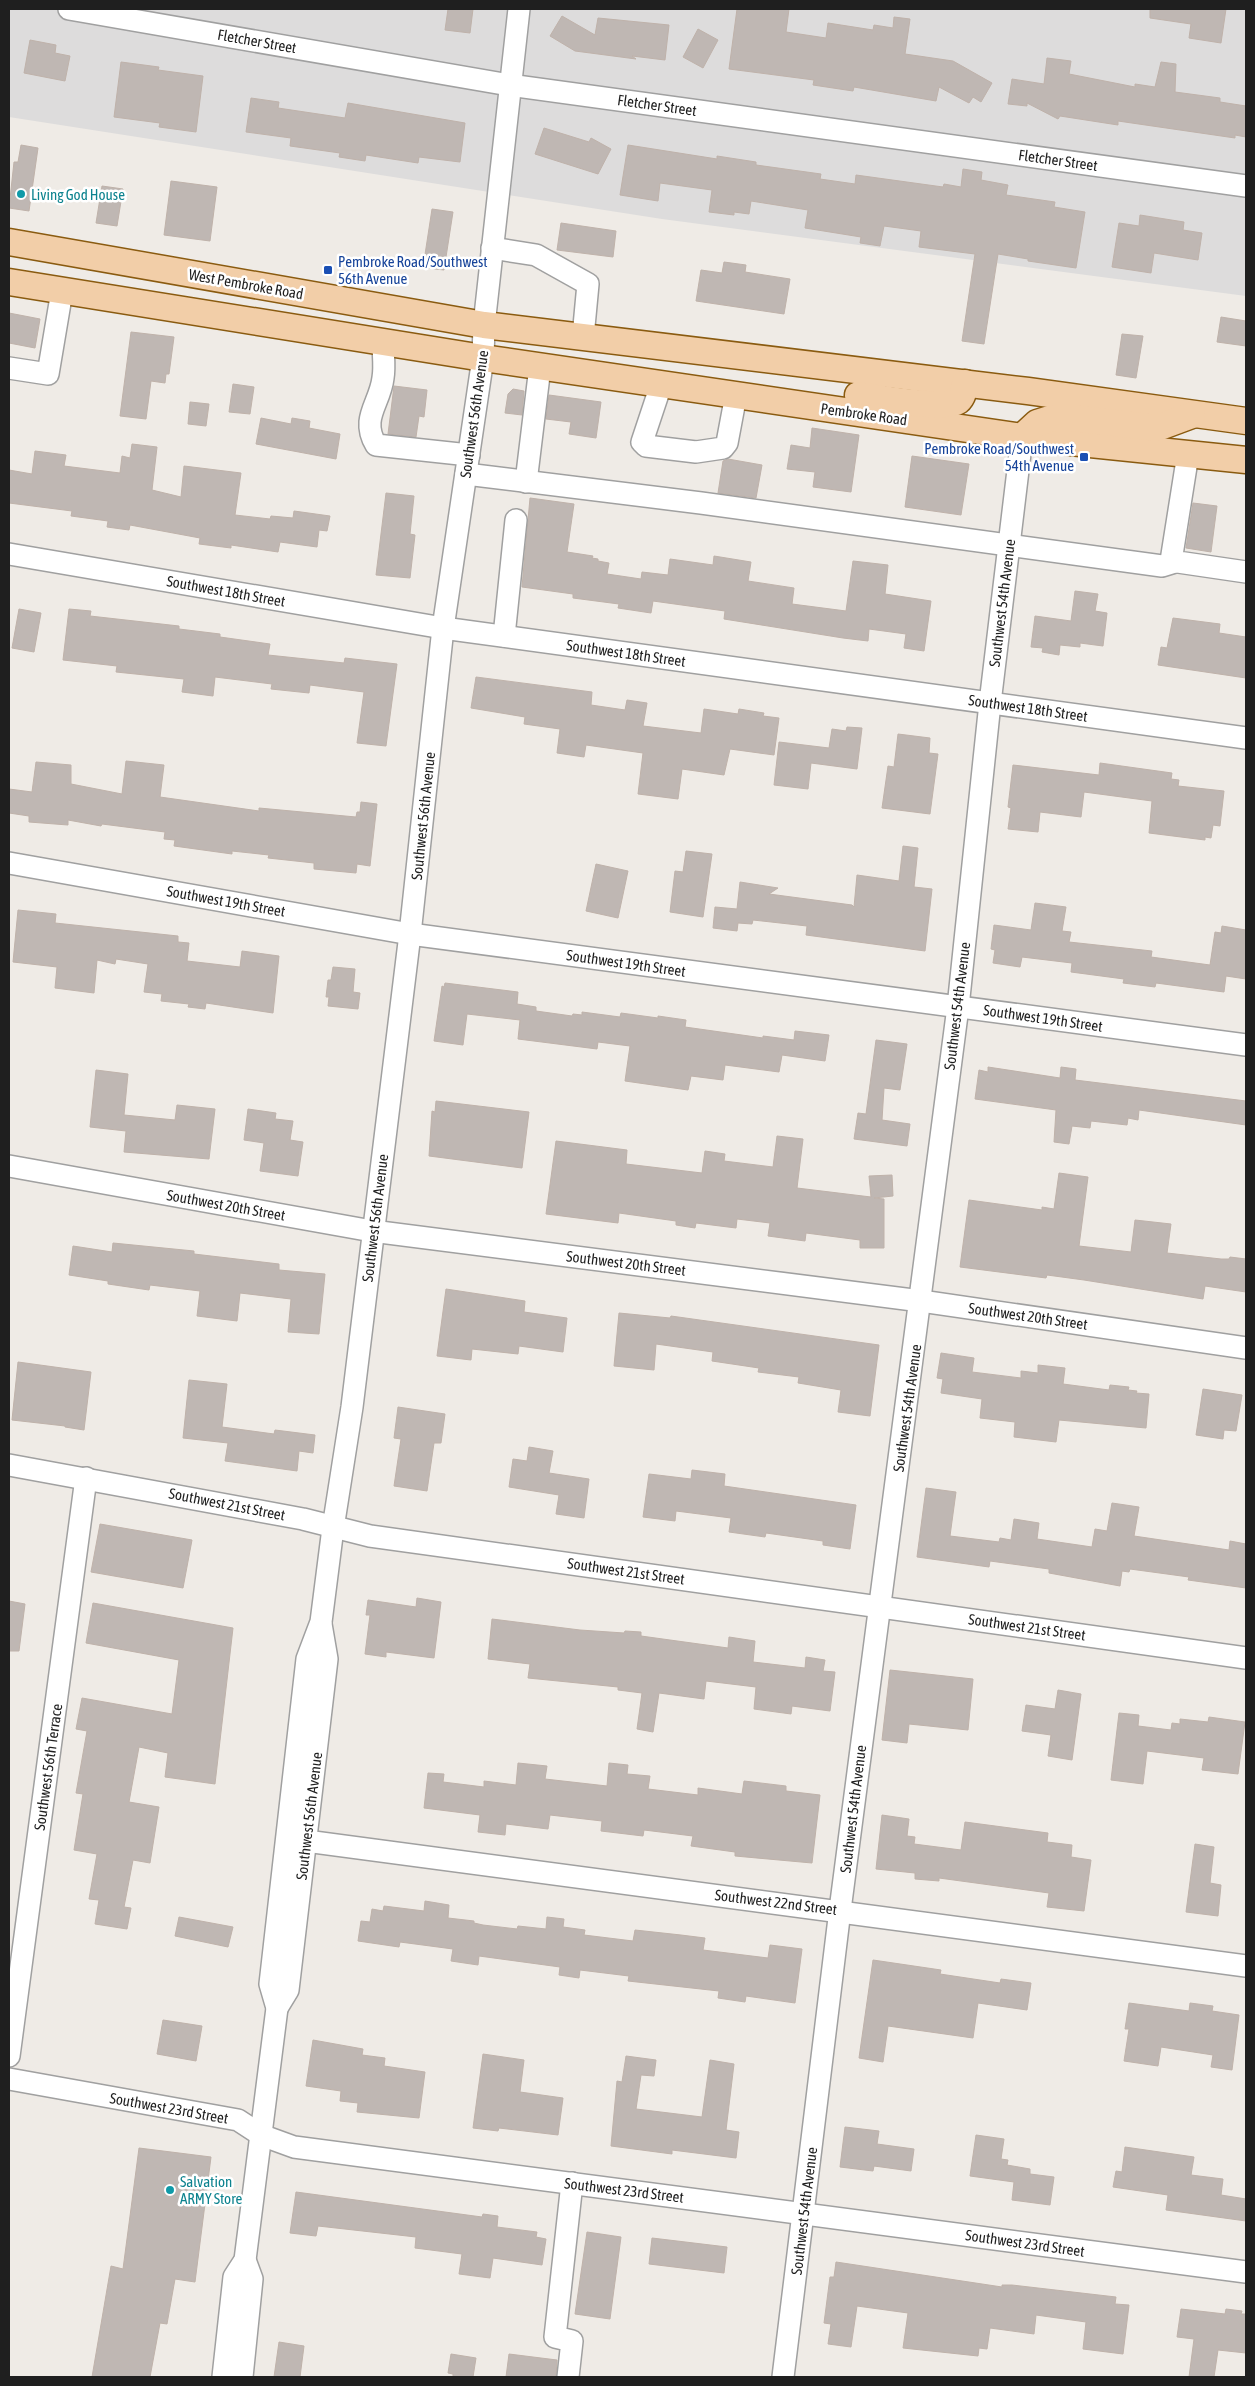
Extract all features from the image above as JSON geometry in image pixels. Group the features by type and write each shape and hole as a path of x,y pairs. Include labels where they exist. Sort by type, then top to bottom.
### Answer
{"main road":[{"name":"West Pembroke Road","path":"9,242 74,255 484,325"},
{"path":"9,257 38,261 74,255"},
{"path":"9,282 483,358"},
{"path":"484,325 965,383 1246,421"},
{"name":"Pembroke Road","path":"483,358 1022,437 1246,460"},
{"path":"815,407 846,394 937,405 952,404 961,398 965,383"},
{"path":"1022,437 1037,423 1053,418 1072,418 1158,428 1196,414"}],"street":[{"name":"Fletcher Street","path":"69,9 509,85 1246,186"},
{"name":"Southwest 56th Avenue","path":"223,2377 234,2277 245,2260 277,2008 270,1984 306,1659 321,1622 333,1528 352,1407 372,1231 410,934 443,628 483,358 484,325 518,9"},
{"path":"492,248 536,255 588,284 582,337"},
{"path":"9,368 48,374 62,291"},
{"path":"383,342 384,377 371,410 370,434 376,445 467,464 526,482 701,503 1162,566 1175,562 1246,572"},
{"path":"526,482 540,367"},
{"path":"661,385 642,442 646,446 696,452 723,448 727,443 736,395"},
{"name":"Southwest 54th Avenue","path":"783,2377 840,1910 958,1007 990,703 1022,437"},
{"path":"1175,562 1171,561 1188,454"},
{"path":"504,636 516,520"},
{"name":"Southwest 18th Street","path":"9,554 443,628 1246,738"},
{"name":"Southwest 19th Street","path":"9,863 410,934 1246,1045"},
{"name":"Southwest 20th Street","path":"9,1166 372,1231 921,1301 1246,1348"},
{"name":"Southwest 21st Street","path":"9,1465 303,1519 370,1536 1246,1658"},
{"name":"Southwest 56th Terrace","path":"9,2056 86,1478"},
{"name":"Southwest 56th Avenue","path":"277,2008 288,1990 306,1841 326,1659 321,1622"},
{"name":"Southwest 22nd Street","path":"306,1841 840,1910 1246,1966"},
{"name":"Southwest 23rd Street","path":"9,2079 238,2120 261,2135 294,2147 1246,2272"},
{"path":"568,2377 572,2341 555,2337 572,2183"},
{"name":"Southwest 56th Avenue","path":"242,2377 252,2279 245,2260"}],"shaded area":[{"path":"9,9 1246,9 1246,296 662,219 9,117"}],"building":[{"path":"448,9 473,9 470,33 445,30"},
{"path":"737,9 789,9 786,32 826,38 828,23 873,30 874,25 893,28 894,17 910,19 905,54 953,61 992,83 981,102 973,97 969,103 939,87 936,101 854,87 853,91 813,85 814,80 729,69"},
{"path":"1150,9 1226,9 1221,43 1189,38 1191,24 1150,18"},
{"path":"562,16 595,35 598,18 669,25 665,60 632,56 636,59 575,51 550,36"},
{"path":"698,29 718,40 703,68 683,57"},
{"path":"30,40 56,45 55,53 70,56 65,81 24,73"},
{"path":"1047,58 1071,61 1069,74 1135,87 1135,84 1155,87 1161,62 1176,64 1175,92 1220,98 1220,102 1246,106 1246,137 1235,135 1235,138 1118,121 1118,125 1060,116 1058,119 1027,103 1027,106 1008,104 1012,79 1044,84"},
{"path":"121,62 159,67 158,70 203,76 196,132 159,127 160,123 114,117"},
{"path":"251,98 279,102 278,108 345,118 348,103 465,123 460,162 419,157 418,163 366,155 365,161 339,157 340,153 290,146 291,138 246,132"},
{"path":"544,128 589,142 591,138 611,149 598,174 535,154"},
{"name":"Living God House","path":"21,145 38,148 29,211 9,208 14,162 18,162"},
{"path":"628,145 717,159 717,156 756,162 756,165 821,174 820,179 855,184 856,175 943,187 944,184 961,187 963,169 982,172 981,180 1008,185 1006,195 1055,202 1054,207 1085,212 1076,268 1028,261 1028,259 998,254 984,344 962,341 975,254 919,247 921,231 884,226 880,246 860,243 861,237 805,228 808,210 751,201 749,214 734,212 734,215 709,212 712,190 660,183 658,201 620,195"},
{"path":"171,181 217,187 210,241 164,235"},
{"path":"102,186 123,189 117,226 96,223"},
{"path":"432,209 453,212 444,270 427,268 428,262 424,261"},
{"path":"1140,215 1184,222 1183,230 1202,233 1198,260 1154,253 1151,273 1112,267 1119,223 1139,226"},
{"path":"561,223 616,231 613,257 557,250"},
{"path":"724,262 746,265 745,272 790,279 784,314 696,301 701,270 722,273"},
{"path":"9,313 40,319 35,348 9,343"},
{"path":"1221,317 1246,321 1246,346 1217,342"},
{"path":"131,332 174,337 169,374 166,374 165,383 151,381 146,419 120,416"},
{"path":"1122,334 1143,336 1136,378 1116,375"},
{"path":"233,384 254,387 250,414 229,412"},
{"path":"394,386 427,390 424,417 419,416 416,437 388,434"},
{"path":"513,389 524,391 522,415 505,413 508,394"},
{"path":"549,395 601,402 596,438 569,434 571,422 546,419"},
{"path":"190,402 209,404 206,426 188,424"},
{"path":"261,418 291,424 292,418 310,421 309,428 340,434 336,459 256,444"},
{"path":"812,428 859,435 851,492 813,487 815,472 787,469 791,445 810,448"},
{"path":"132,444 157,447 152,490 181,497 184,466 241,473 235,515 270,519 271,516 293,518 294,511 330,516 327,531 319,530 317,547 280,542 278,552 231,545 231,548 199,544 200,538 130,525 129,530 107,527 108,521 71,516 72,511 9,503 9,470 32,474 35,451 66,455 64,466 120,473 122,456 130,458"},
{"path":"912,456 969,464 961,515 905,507"},
{"path":"728,459 762,465 756,498 718,493 723,461"},
{"path":"386,493 414,496 410,534 415,535 410,578 376,575"},
{"path":"530,498 574,504 567,552 593,556 592,558 598,559 598,561 609,563 607,574 641,579 642,572 668,575 670,559 713,565 714,556 751,562 748,581 794,588 792,604 846,611 853,561 888,565 885,594 931,601 924,651 904,648 906,634 869,629 868,641 843,638 724,619 725,611 653,601 651,613 618,608 619,604 573,598 573,594 522,587"},
{"path":"1193,503 1217,506 1211,552 1186,548"},
{"path":"1075,591 1098,594 1095,611 1107,613 1103,646 1080,643 1080,647 1060,645 1059,655 1042,652 1043,648 1031,647 1035,616 1071,621"},
{"path":"19,609 41,613 34,652 12,648"},
{"path":"69,609 91,611 90,616 179,626 179,629 220,634 220,637 270,644 268,655 344,663 345,658 397,664 386,746 357,743 364,692 310,685 309,693 271,689 272,684 215,677 213,696 182,692 184,679 116,672 117,666 63,660"},
{"path":"1173,618 1220,624 1219,633 1246,637 1246,678 1158,665 1161,647 1167,648"},
{"path":"476,677 592,692 591,705 625,710 627,700 647,703 643,726 701,733 704,709 738,714 739,709 764,713 763,716 779,718 774,755 730,749 724,775 682,769 678,799 638,794 643,753 586,745 584,757 557,753 560,729 524,724 525,717 471,708"},
{"path":"847,727 862,728 857,769 811,763 808,789 774,785 779,742 829,748 832,729 846,731"},
{"path":"898,734 930,738 929,753 938,754 930,814 882,808 888,766 894,767"},
{"path":"126,761 164,765 160,797 259,811 259,808 356,817 357,812 360,812 361,802 377,804 370,866 357,864 356,873 314,869 314,863 268,858 269,855 232,851 232,854 174,846 175,840 164,839 165,832 102,824 101,826 68,820 68,825 29,822 29,816 9,813 9,789 32,792 36,762 71,765 71,784 122,794"},
{"path":"1100,763 1172,773 1171,779 1179,780 1178,786 1224,791 1220,826 1213,825 1211,838 1205,837 1205,840 1149,833 1152,801 1084,792 1081,817 1040,812 1038,832 1008,829 1011,808 1008,807 1013,765 1099,775"},
{"path":"903,846 918,848 914,887 932,889 925,951 806,935 807,926 753,920 752,924 738,923 737,931 713,928 715,907 737,909 740,882 778,888 769,894 852,905 854,907 857,875 899,881"},
{"path":"686,851 712,854 703,917 670,912 675,871 683,872"},
{"path":"596,864 628,871 618,918 586,911"},
{"path":"1035,903 1066,907 1062,931 1071,932 1069,942 1152,951 1151,957 1210,965 1215,932 1221,933 1222,926 1246,930 1246,979 1226,976 1224,992 1156,983 1155,987 1123,983 1124,979 1071,972 1072,963 1022,957 1020,967 993,963 995,950 991,949 994,925 1031,930"},
{"path":"18,910 56,914 55,923 178,936 178,942 189,943 187,961 240,967 242,951 279,956 273,1013 206,1003 205,1009 188,1007 189,1004 161,1001 162,994 144,992 148,964 116,959 115,964 97,960 94,993 55,988 57,967 13,962"},
{"path":"333,967 355,969 353,992 360,993 358,1009 328,1006 329,997 326,997 328,980 331,980"},
{"path":"445,983 518,992 517,1004 536,1007 536,1011 572,1016 573,1014 582,1015 582,1012 620,1017 621,1013 658,1018 658,1016 686,1020 685,1027 763,1038 763,1036 794,1040 795,1031 829,1035 825,1061 782,1055 779,1072 725,1065 723,1080 691,1076 688,1090 625,1081 630,1046 598,1042 597,1049 518,1039 520,1020 467,1014 463,1045 434,1041 442,986 444,987"},
{"path":"876,1040 907,1044 900,1090 884,1088 882,1120 910,1124 907,1146 854,1139 858,1113 866,1114"},
{"path":"988,1067 1060,1078 1061,1067 1076,1069 1075,1080 1246,1101 1246,1125 1139,1110 1138,1120 1128,1118 1127,1125 1091,1121 1090,1128 1072,1126 1069,1144 1054,1142 1056,1110 975,1099 979,1070 988,1072"},
{"path":"96,1070 128,1074 124,1115 175,1120 177,1105 215,1109 209,1159 124,1152 126,1131 90,1127"},
{"path":"436,1101 529,1112 522,1168 429,1156 432,1111 435,1112"},
{"path":"248,1109 276,1113 275,1119 293,1121 290,1140 303,1142 298,1176 260,1171 264,1143 244,1140"},
{"path":"777,1136 803,1139 797,1188 871,1197 869,1176 892,1175 893,1196 874,1198 884,1199 884,1248 860,1248 860,1240 806,1233 805,1241 768,1236 770,1223 737,1219 736,1228 696,1223 695,1228 676,1225 676,1221 619,1213 618,1223 546,1214 556,1141 627,1150 626,1164 702,1173 705,1151 725,1154 724,1161 773,1167"},
{"path":"1059,1173 1088,1177 1079,1246 1131,1252 1135,1220 1171,1224 1167,1253 1221,1259 1229,1259 1230,1257 1246,1259 1246,1292 1205,1286 1203,1299 1047,1275 1046,1278 960,1267 969,1200 1042,1210 1042,1207 1054,1209"},
{"path":"113,1243 194,1251 194,1254 279,1264 279,1270 325,1274 319,1334 288,1332 291,1299 240,1293 237,1321 197,1316 200,1291 150,1285 149,1290 108,1284 108,1281 69,1275 73,1246 112,1252"},
{"path":"446,1289 525,1301 524,1312 567,1318 563,1352 519,1346 518,1354 472,1349 471,1360 437,1356"},
{"path":"619,1313 670,1318 671,1316 879,1345 870,1416 838,1412 841,1390 798,1383 799,1377 758,1372 759,1368 712,1361 713,1352 656,1344 654,1370 614,1366"},
{"path":"941,1353 974,1358 972,1372 1021,1378 1021,1371 1038,1373 1038,1365 1065,1368 1063,1384 1109,1390 1110,1385 1129,1387 1128,1390 1137,1391 1136,1393 1149,1394 1146,1428 1059,1420 1056,1442 1014,1437 1015,1422 980,1418 982,1399 941,1393 943,1379 937,1378"},
{"path":"18,1362 91,1372 84,1430 12,1420"},
{"path":"189,1380 227,1384 222,1427 274,1434 275,1430 315,1435 313,1453 299,1451 297,1471 225,1461 228,1443 183,1438"},
{"path":"1203,1389 1242,1395 1236,1431 1224,1430 1223,1439 1196,1435"},
{"path":"398,1407 445,1414 441,1443 434,1443 427,1491 394,1486 401,1439 394,1438"},
{"path":"529,1447 553,1451 549,1473 589,1479 584,1518 556,1514 559,1495 509,1487 513,1459 527,1461"},
{"path":"692,1470 725,1474 724,1486 856,1505 850,1549 823,1545 823,1541 766,1533 765,1537 729,1532 731,1518 676,1511 675,1521 643,1517 649,1474 691,1479"},
{"path":"926,1488 956,1492 950,1536 999,1542 1000,1538 1011,1540 1014,1519 1039,1523 1037,1539 1092,1547 1095,1529 1107,1531 1112,1503 1139,1507 1134,1536 1229,1550 1230,1541 1246,1544 1246,1588 1188,1580 1189,1577 1130,1569 1129,1572 1122,1571 1120,1586 1049,1573 1049,1569 990,1561 989,1567 917,1557"},
{"path":"100,1524 192,1540 183,1588 91,1572"},
{"path":"417,1598 441,1602 434,1658 386,1652 386,1657 365,1654 370,1615 366,1615 368,1600 416,1607"},
{"path":"9,1601 25,1604 19,1651 9,1651"},
{"path":"93,1603 233,1628 215,1784 165,1777 168,1753 139,1747 129,1802 159,1807 150,1863 133,1860 124,1907 131,1908 127,1929 95,1924 99,1900 89,1899 97,1854 74,1850 83,1794 76,1793 87,1731 76,1729 82,1698 172,1714 179,1660 86,1643"},
{"path":"492,1619 580,1630 624,1633 625,1631 641,1632 641,1636 728,1648 729,1637 755,1641 753,1662 805,1668 806,1657 825,1660 823,1671 835,1672 830,1711 792,1706 791,1714 754,1709 756,1687 706,1681 704,1699 659,1693 653,1732 637,1729 642,1693 618,1690 618,1687 528,1678 530,1664 488,1659"},
{"path":"890,1670 973,1679 968,1730 909,1724 907,1743 882,1740"},
{"path":"1058,1690 1081,1694 1072,1760 1048,1756 1051,1735 1022,1731 1026,1705 1055,1709"},
{"path":"1119,1713 1139,1715 1138,1726 1171,1730 1172,1723 1180,1724 1180,1719 1208,1722 1209,1717 1245,1722 1238,1774 1202,1770 1204,1758 1147,1751 1143,1784 1111,1780"},
{"path":"518,1763 547,1766 545,1779 607,1786 609,1763 628,1765 627,1774 650,1776 648,1789 698,1795 698,1788 742,1794 744,1781 786,1786 786,1791 820,1795 812,1863 735,1856 735,1852 691,1846 693,1836 644,1830 643,1836 601,1831 602,1821 550,1815 548,1829 506,1824 505,1835 478,1832 480,1815 424,1808 428,1773 444,1774 443,1782 484,1787 484,1781 516,1785"},
{"path":"882,1815 909,1819 907,1836 915,1837 914,1844 961,1850 965,1822 1048,1833 1047,1842 1072,1845 1071,1857 1091,1860 1084,1911 1047,1907 1049,1893 939,1878 939,1881 915,1879 915,1873 876,1869"},
{"path":"1195,1844 1214,1847 1210,1883 1221,1885 1218,1916 1186,1912"},
{"path":"425,1901 449,1905 448,1918 474,1921 474,1923 483,1925 517,1929 518,1926 546,1929 547,1917 564,1919 563,1927 585,1930 584,1935 633,1941 635,1930 705,1938 703,1950 768,1958 770,1945 802,1949 795,2003 746,1996 745,2002 718,1998 719,1991 628,1981 629,1976 580,1970 579,1978 559,1975 560,1967 479,1956 478,1965 451,1961 453,1949 400,1942 399,1947 358,1941 361,1921 370,1922 372,1909 383,1911 384,1906 424,1911"},
{"path":"179,1917 233,1927 228,1947 175,1936"},
{"path":"873,1960 941,1970 940,1974 1000,1983 1001,1979 1031,1983 1027,2010 978,2003 973,2038 888,2026 883,2062 859,2058"},
{"path":"1129,2003 1189,2011 1190,2003 1213,2006 1212,2011 1239,2015 1232,2070 1211,2067 1213,2055 1161,2047 1158,2066 1124,2061 1129,2029 1125,2029"},
{"path":"163,2020 202,2026 196,2061 157,2054"},
{"path":"313,2040 363,2049 362,2055 385,2058 384,2066 425,2072 419,2118 357,2112 358,2103 340,2101 341,2091 306,2086"},
{"path":"483,2054 524,2060 520,2092 563,2098 558,2135 499,2128 498,2131 473,2128"},
{"path":"626,2056 656,2060 654,2076 641,2075 636,2109 702,2117 710,2060 734,2064 726,2130 739,2132 736,2158 672,2150 672,2154 611,2146 617,2081 622,2082"},
{"path":"845,2127 879,2131 877,2144 914,2149 911,2171 874,2166 873,2171 840,2167"},
{"path":"976,2135 1004,2139 1001,2159 1008,2160 1007,2165 1030,2169 1030,2174 1054,2177 1050,2205 1012,2200 1014,2182 970,2176"},
{"path":"1125,2147 1194,2157 1191,2175 1223,2179 1221,2195 1246,2199 1246,2221 1166,2210 1168,2195 1113,2187 1116,2171 1122,2172"},
{"path":"139,2148 211,2157 195,2282 175,2279 167,2324 160,2323 150,2377 92,2377 111,2266 123,2269"},
{"path":"296,2192 482,2217 483,2214 498,2216 497,2227 537,2232 536,2237 546,2239 542,2265 493,2258 490,2278 459,2274 462,2254 415,2248 416,2237 318,2226 316,2236 290,2233"},
{"path":"587,2232 621,2237 610,2319 575,2314"},
{"path":"652,2238 727,2247 724,2273 649,2264"},
{"path":"836,2262 1002,2287 1002,2285 1012,2285 1116,2297 1115,2304 1129,2305 1123,2354 1083,2349 1086,2322 1036,2315 1034,2334 990,2328 987,2349 979,2348 978,2356 903,2348 908,2313 857,2306 851,2347 828,2344 831,2324 824,2323 830,2277 834,2277"},
{"path":"1181,2309 1225,2314 1226,2309 1242,2311 1241,2314 1246,2314 1246,2353 1218,2350 1214,2377 1189,2377 1194,2339 1177,2337"},
{"path":"279,2342 304,2346 300,2377 274,2377"},
{"path":"451,2354 476,2358 473,2377 453,2377 453,2374 448,2373"},
{"path":"509,2354 557,2360 556,2377 506,2377"}],"place":[{"name":"Living God House","path":"21,194"},
{"name":"Pembroke Road/Southwest 56th Avenue","path":"328,270"},
{"name":"Pembroke Road/Southwest 54th Avenue","path":"1084,457"},
{"name":"Salvation ARMY Store","path":"170,2190"}]}
